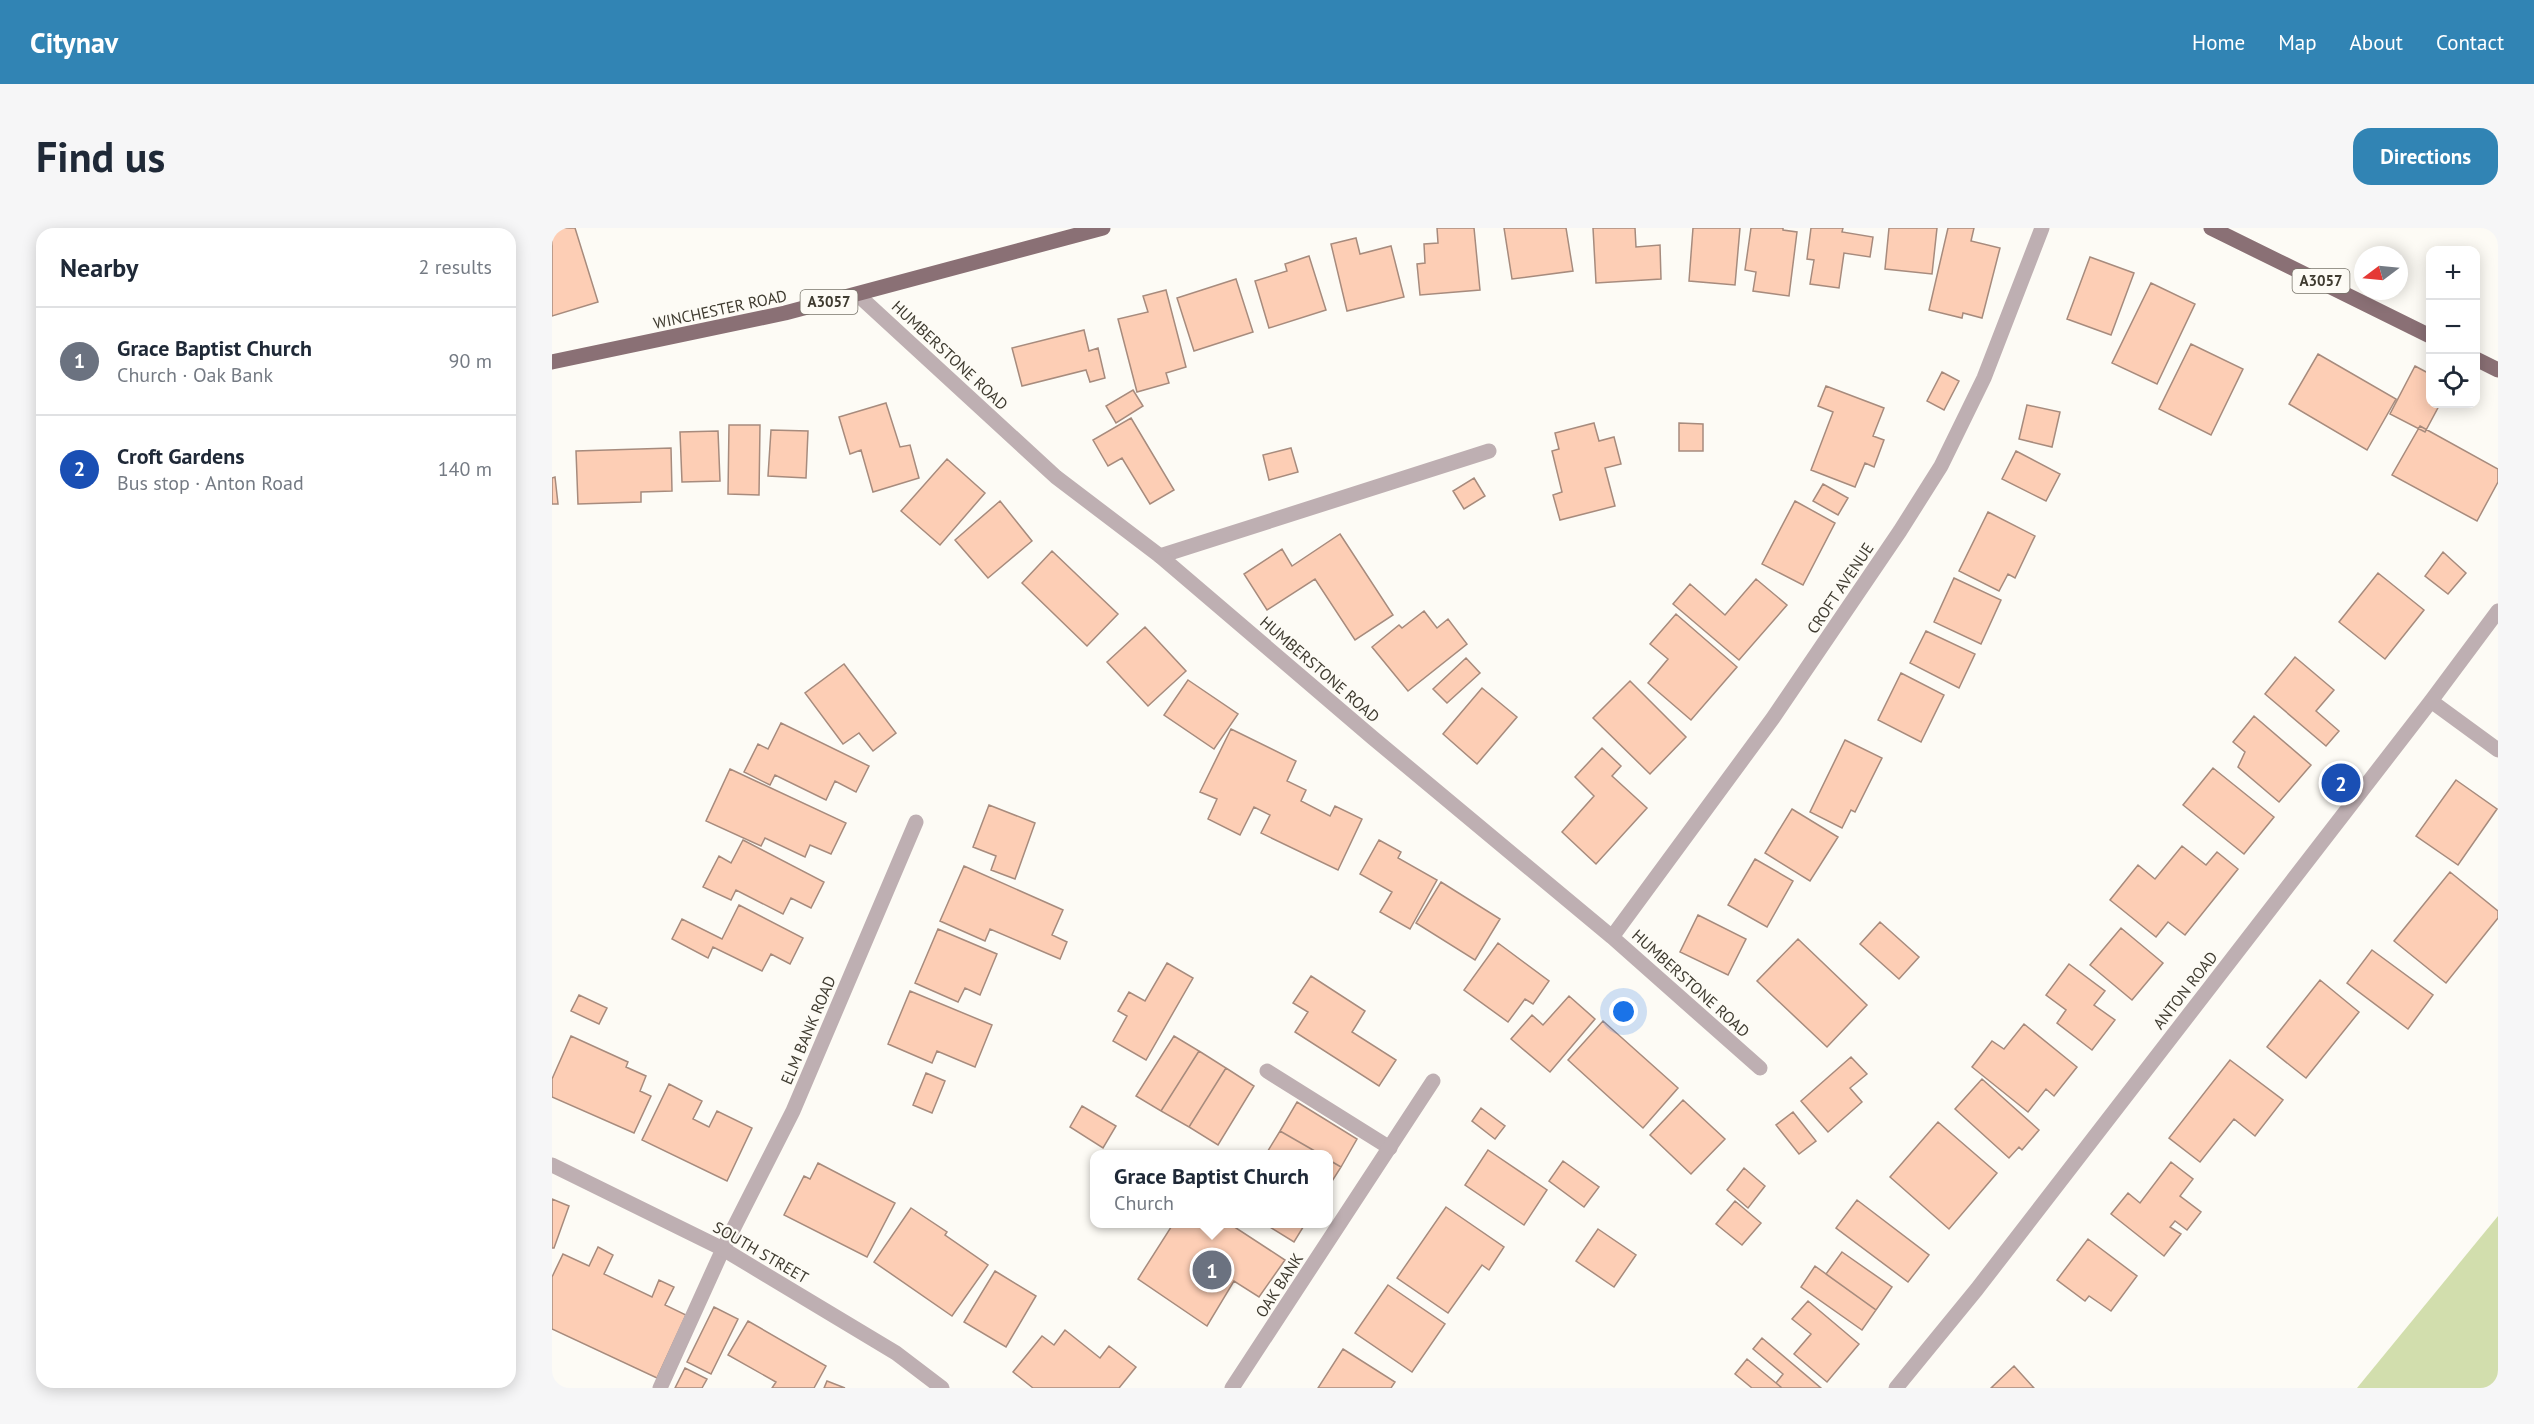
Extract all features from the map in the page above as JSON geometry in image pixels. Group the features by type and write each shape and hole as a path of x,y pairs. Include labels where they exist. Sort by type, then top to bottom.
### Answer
{"main road":[{"name":"WINCHESTER ROAD","path":"552,362 763,318 858,295 1103,228"},
{"name":"A3057","path":"2211,228 2426,334"},
{"path":"2480,361 2498,370"}],"street":[{"name":"CROFT AVENUE","path":"1612,937 1773,718 1900,531 1941,466 1984,378 2042,228"},
{"name":"HUMBERSTONE ROAD","path":"858,295 1056,477 1160,556 1373,738 1612,937 1760,1068"},
{"path":"1160,556 1489,451"},
{"name":"ANTON ROAD","path":"1896,1388 1990,1272 2498,611"},
{"path":"2431,701 2498,750"},
{"name":"ELM BANK ROAD","path":"660,1388 723,1249 793,1111 916,822"},
{"path":"1267,1071 1390,1148"},
{"name":"OAK BANK","path":"1232,1388 1433,1081"},
{"name":"SOUTH STREET","path":"552,1165 723,1249 896,1353 942,1388"}],"green space":[{"path":"2498,1216 2498,1388 2357,1388"}],"building":[{"path":"552,228 575,228 598,302 552,316"},
{"path":"1437,228 1474,228 1480,290 1420,295 1417,264 1425,263 1424,244 1438,243"},
{"path":"1504,228 1566,228 1573,271 1512,279"},
{"path":"1593,228 1635,228 1636,247 1660,245 1661,279 1596,283"},
{"path":"1693,228 1740,228 1735,285 1689,281"},
{"path":"1751,228 1783,228 1783,230 1797,232 1789,296 1753,291 1756,272 1745,270"},
{"path":"1811,228 1843,228 1842,232 1873,237 1870,257 1844,253 1839,288 1810,284 1814,260 1807,259"},
{"path":"1889,228 1937,228 1932,274 1885,269"},
{"path":"1948,228 1974,228 1971,241 2000,248 1982,318 1963,313 1962,318 1929,310"},
{"path":"1356,238 1360,254 1391,246 1404,297 1347,311 1331,244"},
{"path":"1309,256 1326,310 1269,328 1255,281 1287,271 1285,264"},
{"path":"2090,257 2134,273 2111,335 2067,319"},
{"path":"1236,279 1253,332 1194,351 1177,298"},
{"path":"2151,283 2195,304 2157,384 2112,363"},
{"path":"1166,290 1186,367 1166,373 1169,383 1137,392 1118,319 1148,312 1143,296"},
{"path":"1084,330 1089,351 1098,348 1105,378 1090,382 1086,370 1022,386 1012,348"},
{"path":"2191,344 2243,369 2211,435 2159,409"},
{"path":"2318,354 2396,399 2367,450 2289,404"},
{"path":"2415,366 2426,372 2426,408 2438,408 2425,432 2390,414"},
{"path":"1942,372 1959,381 1944,410 1927,401"},
{"path":"1826,386 1884,408 1873,436 1884,440 1874,467 1865,463 1855,487 1811,470 1833,412 1818,406"},
{"path":"1133,390 1143,406 1116,423 1106,406"},
{"path":"886,403 900,447 910,445 919,478 873,492 861,450 850,454 839,417"},
{"path":"2027,405 2060,412 2052,447 2019,439"},
{"path":"1131,418 1174,490 1150,504 1122,458 1108,466 1093,440"},
{"path":"1594,423 1599,441 1614,437 1621,464 1605,468 1615,506 1560,520 1553,495 1562,492 1552,451 1559,449 1555,433"},
{"path":"1679,423 1703,424 1703,451 1679,451"},
{"path":"729,425 760,425 759,495 728,494"},
{"path":"2420,426 2498,469 2498,482 2477,521 2392,475"},
{"path":"771,430 808,431 806,478 768,476"},
{"path":"718,431 720,481 682,482 680,432"},
{"path":"671,448 672,491 641,492 641,502 578,504 576,451"},
{"path":"1291,448 1298,472 1269,480 1263,455"},
{"path":"2016,451 2060,474 2046,501 2002,479"},
{"path":"947,459 985,493 940,545 901,511"},
{"path":"555,477 558,504 552,504 552,478"},
{"path":"1474,478 1485,496 1464,509 1453,491"},
{"path":"1823,484 1848,498 1838,515 1813,501"},
{"path":"1000,501 1032,541 988,578 955,540"},
{"path":"1795,501 1835,523 1803,585 1762,564"},
{"path":"1988,512 2035,536 2015,578 2008,574 1999,591 1959,571"},
{"path":"1340,534 1393,615 1355,640 1315,579 1267,610 1244,574 1282,549 1292,566"},
{"path":"1052,551 1118,614 1087,646 1022,583"},
{"path":"2443,552 2466,573 2448,594 2425,576"},
{"path":"2378,573 2424,610 2385,659 2339,622"},
{"path":"1954,578 2001,600 1981,644 1934,622"},
{"path":"1756,579 1787,605 1739,660 1673,604 1690,584 1725,615"},
{"path":"1424,611 1437,628 1448,619 1467,644 1408,691 1372,647 1399,625 1402,628"},
{"path":"1676,614 1737,667 1691,720 1648,683 1668,659 1650,644"},
{"path":"1145,627 1186,671 1148,706 1107,662"},
{"path":"1926,631 1975,654 1959,688 1910,663"},
{"path":"2295,657 2334,690 2316,711 2339,731 2326,746 2265,694"},
{"path":"1466,658 1480,673 1447,703 1433,689"},
{"path":"844,664 896,733 873,751 859,733 843,744 805,693"},
{"path":"1901,673 1944,695 1921,742 1878,720"},
{"path":"1188,680 1238,714 1214,749 1164,715"},
{"path":"1630,681 1686,737 1650,774 1593,718"},
{"path":"1482,688 1517,717 1477,764 1443,734"},
{"path":"2254,716 2311,765 2279,802 2238,767 2245,752 2233,742"},
{"path":"781,723 869,766 856,792 835,781 826,800 775,775 770,785 744,772 758,744 768,749"},
{"path":"1231,729 1296,761 1287,781 1306,790 1301,801 1330,816 1335,806 1362,819 1338,870 1261,833 1270,815 1254,807 1240,835 1208,819 1217,799 1200,792"},
{"path":"1845,740 1882,758 1855,812 1851,810 1842,828 1810,812"},
{"path":"1602,748 1621,766 1612,776 1647,808 1596,864 1562,832 1594,796 1575,777"},
{"path":"2213,768 2274,817 2244,854 2183,805"},
{"path":"730,769 846,823 831,854 810,845 805,857 765,838 761,846 706,821"},
{"path":"2456,780 2497,809 2458,865 2416,836"},
{"path":"989,805 1035,823 1015,879 991,870 996,856 973,847"},
{"path":"1792,809 1838,837 1810,881 1765,853"},
{"path":"743,840 824,882 811,908 791,898 783,914 736,890 731,900 703,887 719,856 731,863"},
{"path":"1379,840 1401,852 1398,858 1437,880 1410,929 1380,912 1392,892 1360,874"},
{"path":"2182,846 2206,865 2217,852 2238,869 2185,935 2168,922 2156,937 2110,900 2138,865 2155,879"},
{"path":"1755,859 1793,881 1767,927 1728,905"},
{"path":"964,866 1063,910 1052,935 1067,942 1060,959 990,929 985,941 940,921"},
{"path":"2450,872 2498,911 2498,918 2446,983 2394,941"},
{"path":"1441,882 1500,919 1475,960 1416,923"},
{"path":"739,905 803,938 790,964 771,954 762,971 713,947 708,958 672,939 682,919 722,939"},
{"path":"1698,915 1746,939 1728,975 1680,952"},
{"path":"1880,922 1919,957 1899,979 1860,944"},
{"path":"2121,928 2163,963 2132,1000 2090,965"},
{"path":"938,929 997,954 980,995 965,988 958,1002 915,983"},
{"path":"1798,939 1867,1005 1827,1047 1757,981"},
{"path":"1498,943 1549,981 1533,1004 1525,999 1508,1022 1464,990"},
{"path":"2372,950 2433,995 2408,1029 2347,983"},
{"path":"1167,963 1193,978 1146,1060 1113,1041 1127,1016 1118,1011 1129,992 1145,1001"},
{"path":"2069,964 2105,991 2094,1005 2115,1020 2092,1050 2057,1023 2066,1010 2046,995"},
{"path":"1311,976 1365,1011 1352,1032 1396,1060 1379,1086 1295,1032 1308,1012 1293,1003"},
{"path":"2320,980 2359,1012 2306,1078 2267,1047"},
{"path":"910,991 992,1025 975,1067 937,1051 932,1063 888,1044"},
{"path":"579,995 607,1008 599,1024 571,1011"},
{"path":"1569,996 1595,1019 1550,1072 1511,1039 1532,1015 1543,1025"},
{"path":"1603,1021 1678,1088 1643,1128 1568,1060"},
{"path":"2024,1024 2077,1067 2054,1096 2046,1089 2028,1112 1972,1067 1992,1041 2004,1049"},
{"path":"571,1036 628,1062 626,1067 646,1076 640,1091 651,1096 634,1133 552,1097 552,1079"},
{"path":"1174,1036 1199,1051 1161,1111 1136,1096"},
{"path":"1199,1051 1226,1068 1189,1127 1161,1111"},
{"path":"1851,1057 1867,1074 1850,1088 1862,1102 1828,1132 1801,1101"},
{"path":"2230,1060 2283,1100 2255,1136 2234,1119 2200,1162 2169,1138"},
{"path":"1226,1068 1254,1086 1218,1145 1189,1127"},
{"path":"926,1073 945,1081 932,1113 913,1105"},
{"path":"1982,1079 2039,1130 2022,1150 2019,1147 2009,1158 1955,1109"},
{"path":"669,1084 702,1101 693,1119 709,1127 717,1111 752,1128 727,1181 642,1140"},
{"path":"1683,1100 1725,1139 1691,1174 1650,1135"},
{"path":"1297,1102 1357,1139 1341,1167 1333,1162 1333,1150 1313,1150 1280,1131"},
{"path":"1082,1106 1116,1126 1103,1148 1070,1127"},
{"path":"1481,1108 1505,1126 1495,1139 1472,1121"},
{"path":"1793,1112 1816,1141 1799,1154 1776,1125"},
{"path":"1938,1122 1997,1173 1949,1229 1890,1177"},
{"path":"1280,1131 1313,1150 1268,1150"},
{"path":"1488,1150 1547,1190 1524,1225 1465,1185"},
{"path":"1563,1161 1599,1187 1584,1207 1549,1181"},
{"path":"1333,1162 1341,1167 1333,1180"},
{"path":"2171,1162 2193,1179 2180,1196 2201,1212 2187,1230 2175,1221 2170,1227 2181,1234 2164,1256 2111,1214 2128,1193 2140,1203"},
{"path":"818,1163 895,1203 867,1257 784,1215 804,1176 810,1179"},
{"path":"1744,1168 1765,1186 1748,1208 1727,1190"},
{"path":"552,1199 569,1206 554,1248 552,1248"},
{"path":"1857,1200 1929,1255 1908,1282 1836,1228"},
{"path":"1735,1201 1761,1223 1742,1245 1716,1224"},
{"path":"1446,1207 1504,1247 1489,1270 1482,1265 1448,1313 1397,1278"},
{"path":"911,1208 947,1232 945,1235 988,1265 952,1316 874,1262"},
{"path":"1170,1228 1236,1228 1285,1260 1259,1297 1234,1281 1207,1326 1138,1279"},
{"path":"1271,1228 1303,1228 1294,1242"},
{"path":"1598,1229 1636,1255 1614,1287 1576,1261"},
{"path":"2088,1239 2137,1276 2111,1311 2089,1296 2085,1301 2057,1280"},
{"path":"598,1247 613,1255 604,1274 652,1297 659,1280 674,1287 665,1305 686,1315 657,1378 552,1329 552,1277 563,1254 589,1266"},
{"path":"1842,1252 1892,1287 1876,1310 1826,1274"},
{"path":"1815,1266 1876,1310 1862,1330 1801,1287"},
{"path":"995,1271 1036,1296 1006,1347 964,1322"},
{"path":"1388,1285 1445,1324 1412,1372 1355,1333"},
{"path":"1808,1301 1859,1344 1827,1382 1794,1354 1811,1334 1792,1319"},
{"path":"714,1307 738,1319 711,1374 687,1362"},
{"path":"748,1321 826,1366 814,1388 772,1388 776,1382 728,1355"},
{"path":"1065,1330 1100,1358 1109,1346 1136,1367 1119,1388 1033,1388 1013,1372 1042,1336 1054,1345"},
{"path":"1762,1338 1821,1388 1782,1388 1776,1383 1783,1374 1753,1349"},
{"path":"1343,1349 1395,1382 1391,1388 1318,1388"},
{"path":"1747,1359 1782,1388 1752,1388 1735,1374"},
{"path":"2014,1366 2034,1388 1991,1388"},
{"path":"685,1368 707,1379 702,1388 675,1388"},
{"path":"827,1381 845,1388 824,1388"}],"place":[{"name":"Croft Gardens","path":"2341,783"},
{"name":"Grace Baptist Church","path":"1212,1270"}]}
